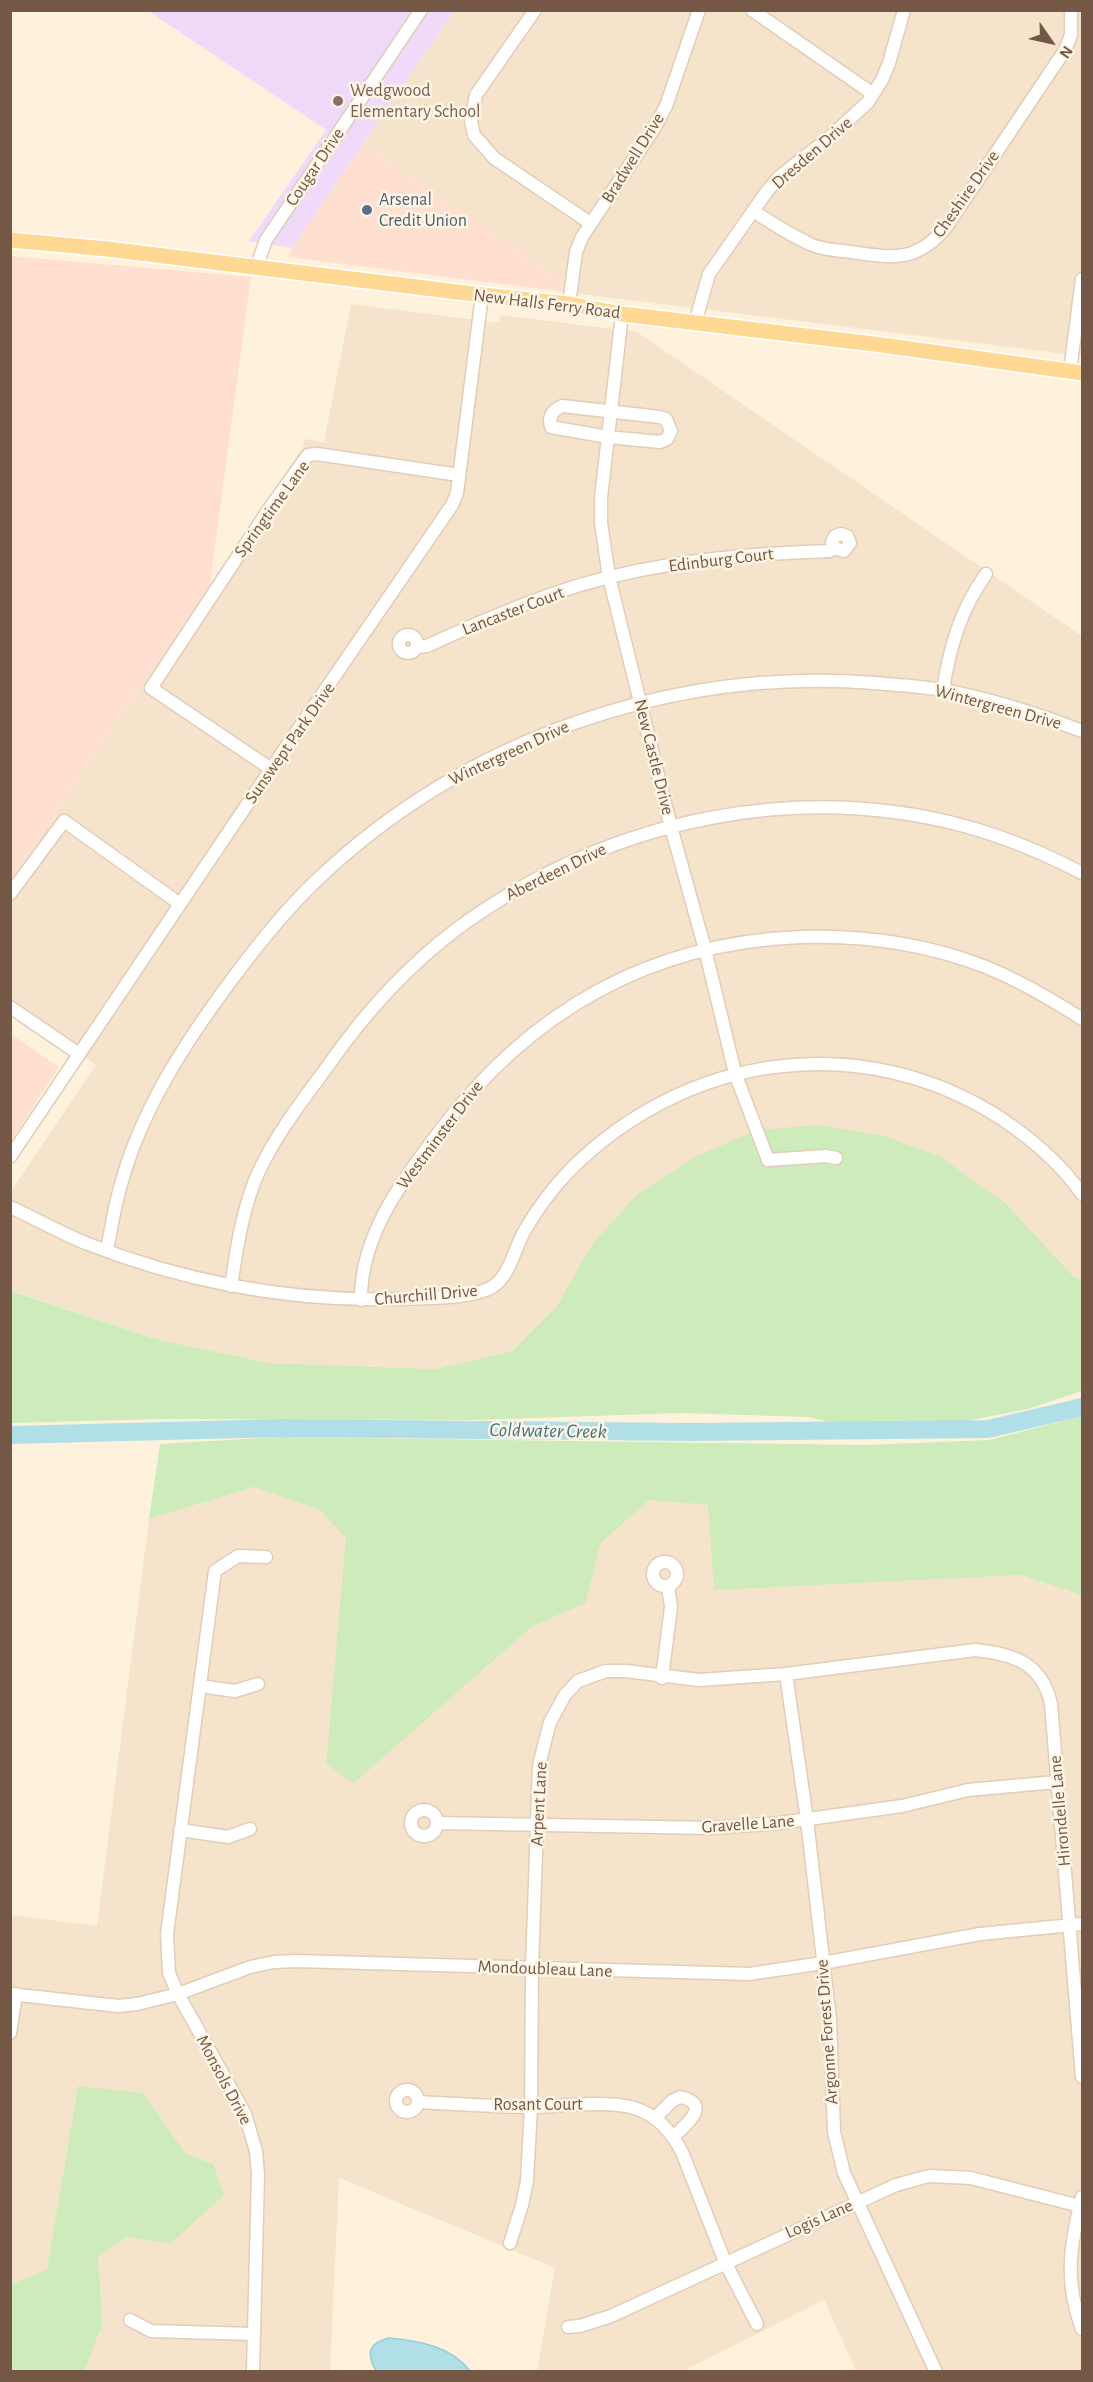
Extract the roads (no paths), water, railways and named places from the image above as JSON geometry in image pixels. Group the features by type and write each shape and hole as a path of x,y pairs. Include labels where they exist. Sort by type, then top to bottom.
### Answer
{"main road":[{"name":"New Halls Ferry Road","path":"10,240 107,249 569,304 622,314 873,344 1076,372"}],"street":[{"name":"Cougar Drive","path":"256,267 266,240 421,10"},
{"path":"535,10 476,95 471,121 474,135 494,159 590,223"},
{"name":"Bradwell Drive","path":"569,304 576,252 590,223 655,127 666,106 699,10"},
{"path":"752,10 873,94"},
{"name":"Dresden Drive","path":"695,323 709,274 778,178 858,112 873,94 889,63 904,10"},
{"name":"Cheshire Drive","path":"753,211 789,234 822,248 890,257 904,256 926,248 947,226 1065,50 1071,35 1071,10"},
{"path":"1076,372 1083,279"},
{"name":"Sunswept Park Drive","path":"10,1157 271,769 445,517 457,493 482,295"},
{"name":"New Castle Drive","path":"622,314 613,410 601,498 601,523 609,577 671,827 705,948 735,1073 768,1160 826,1156 836,1158"},
{"path":"562,406 613,410 666,418 671,431 667,439 660,442 608,437 551,427 549,420 555,409 562,406"},
{"name":"Springtime Lane","path":"271,769 151,688 254,531 308,455 317,454 459,475"},
{"name":"Edinburg Court","path":"609,577 705,558 778,552 829,551 834,548"},
{"path":"943,690 956,628 975,590 986,574"},
{"name":"Lancaster Court","path":"417,647 427,646 485,620 550,595 609,577"},
{"name":"Wintergreen Drive","path":"107,1250 120,1186 135,1143 167,1077 212,1006 254,951 318,879 392,819 476,765 573,723 640,703 711,688 803,680 862,682 943,690 1028,712 1083,730"},
{"name":"Aberdeen Drive","path":"231,1286 247,1207 260,1170 284,1129 349,1036 390,990 457,929 522,887 555,869 601,849 671,827 726,816 787,808 871,810 931,819 996,835 1083,873"},
{"path":"10,894 64,821 180,904"},
{"name":"Westminster Drive","path":"361,1300 364,1262 387,1208 417,1160 476,1086 518,1046 567,1009 611,984 638,972 705,948 750,940 839,936 907,945 984,966 1035,990 1083,1019"},
{"path":"10,1007 79,1054"},
{"name":"Churchill Drive","path":"10,1207 88,1244 172,1272 231,1286 287,1294 361,1300 445,1297 485,1291 505,1275 525,1229 568,1172 603,1140 642,1113 701,1084 735,1073 822,1063 881,1070 926,1081 969,1099 1018,1130 1049,1155 1083,1194"},
{"name":"Monsols Drive","path":"253,2372 258,2174 256,2151 245,2114 178,1994 169,1973 167,1934 215,1571 238,1556 266,1557"},
{"path":"662,1678 671,1607 668,1586"},
{"name":"Arpent Lane","path":"510,2243 522,2205 526,2181 531,2107 532,1968 538,1765 550,1722 565,1695 578,1681 606,1671 626,1671 662,1678 699,1680 786,1674 975,1650 1024,1661"},
{"name":"Hirondelle Lane","path":"1024,1661 1034,1670 1048,1692 1053,1721 1056,1782 1076,1925 1083,2077"},
{"name":"Argonne Forest Drive","path":"786,1674 807,1820 830,2020 834,2132 844,2173 936,2372"},
{"path":"200,1686 235,1691 258,1684"},
{"name":"Gravelle Lane","path":"437,1823 712,1828 807,1820 903,1806 968,1790 1056,1782"},
{"path":"180,1830 228,1837 250,1829"},
{"name":"Mondoubleau Lane","path":"13,1994 94,2001 118,2006 157,2000 250,1967 274,1962 671,1974 749,1974 980,1934 1076,1925"},
{"path":"10,2033 13,1994"},
{"path":"655,2118 672,2101 680,2097 689,2099 695,2104 696,2110 692,2119 674,2136"},
{"name":"Rosant Court","path":"418,2102 531,2107 614,2106 636,2108 655,2118 674,2136 724,2262 757,2324"},
{"name":"Logis Lane","path":"568,2327 580,2326 610,2316 857,2202 896,2185 929,2176 952,2175 971,2178 1081,2201"},
{"path":"1081,2201 1073,2238 1070,2272 1071,2293 1083,2329"},
{"path":"130,2320 151,2331 253,2334"}],"water":[{"path":"389,2338 423,2343 444,2350 470,2371 376,2371 371,2359 371,2350 377,2343"}],"waterway":[{"name":"Coldwater Creek","path":"10,1435 281,1428 691,1432 988,1429 1082,1407"}],"place":[{"name":"Wedgwood Elementary School","path":"338,101"},
{"name":"Arsenal Credit Union","path":"367,210"}]}
